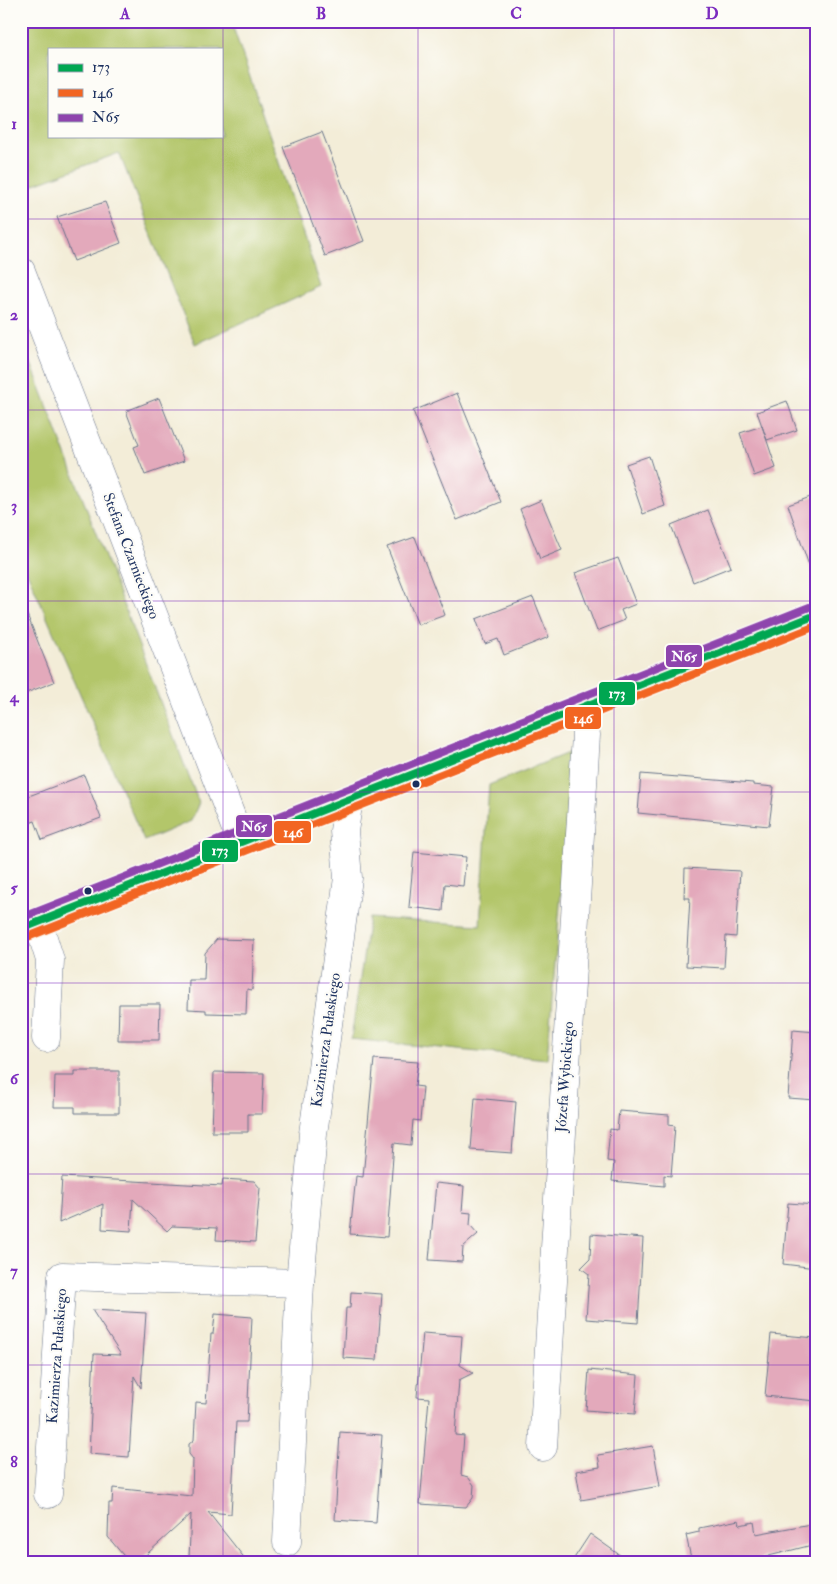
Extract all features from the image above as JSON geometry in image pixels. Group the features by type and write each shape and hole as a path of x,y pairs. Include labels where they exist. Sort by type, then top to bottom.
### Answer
{"street":[{"name":"Stefana Czarnieckiego","path":"21,271 240,842"},
{"path":"46,1038 50,960 30,926 816,615"},
{"name":"Józefa Wybickiego","path":"542,1447 586,735 582,708"},
{"name":"Kazimierza Pułaskiego","path":"286,1542 300,1283 313,1134 348,878 344,832 349,799"},
{"name":"Kazimierza Pułaskiego","path":"48,1494 62,1276 300,1283"}],"green space":[{"path":"21,21 231,21 321,287 195,344 119,153 21,189"},
{"path":"21,337 199,803 191,821 144,841 21,558"},
{"path":"573,751 547,1059 351,1039 369,918 480,925 489,785"}],"building":[{"path":"322,132 364,241 325,256 283,147"},
{"path":"105,202 121,243 74,261 57,217"},
{"path":"457,393 501,502 457,520 413,411"},
{"path":"159,398 184,461 145,475 134,447 139,445 126,411"},
{"path":"787,401 797,430 767,440 757,412"},
{"path":"762,426 776,468 754,476 740,433"},
{"path":"649,456 665,506 643,514 626,464"},
{"path":"816,495 816,573 812,574 788,505"},
{"path":"541,500 562,550 540,559 520,509"},
{"path":"708,510 731,567 693,582 671,525"},
{"path":"415,537 445,615 418,625 387,547"},
{"path":"618,558 636,604 621,610 625,620 597,631 575,573"},
{"path":"533,597 549,637 504,655 498,639 485,644 476,619"},
{"path":"21,603 54,682 21,695"},
{"path":"641,774 753,783 753,785 774,787 769,826 638,813"},
{"path":"84,775 101,818 42,840 35,821 21,826 21,799"},
{"path":"414,852 466,857 463,886 445,884 443,911 409,907"},
{"path":"685,868 740,871 736,937 726,936 724,968 686,966 690,898 684,898"},
{"path":"217,939 254,940 252,990 247,989 246,1014 206,1013 206,1010 188,1009 189,980 204,980 205,953"},
{"path":"119,1004 160,1004 159,1040 118,1040"},
{"path":"793,1030 816,1032 816,1100 788,1098"},
{"path":"374,1059 418,1062 415,1086 423,1087 420,1121 413,1120 411,1145 394,1143 387,1237 350,1234 356,1176 363,1177"},
{"path":"75,1071 119,1071 119,1113 75,1113 75,1107 54,1107 55,1076 75,1076"},
{"path":"214,1072 264,1073 262,1114 248,1114 248,1132 212,1132"},
{"path":"475,1098 516,1102 512,1153 471,1150"},
{"path":"619,1111 669,1115 669,1125 675,1126 671,1176 664,1175 664,1186 612,1181 614,1162 607,1161 610,1129 617,1130"},
{"path":"62,1177 222,1186 223,1179 254,1181 260,1188 255,1242 216,1240 217,1228 172,1226 167,1231 133,1199 131,1231 102,1229 103,1204 59,1223"},
{"path":"436,1183 464,1186 462,1212 471,1213 470,1225 478,1234 463,1247 462,1262 429,1260"},
{"path":"788,1203 816,1205 816,1268 783,1264"},
{"path":"591,1234 643,1238 638,1323 586,1319 589,1274 581,1268 590,1259"},
{"path":"351,1292 382,1294 377,1360 343,1358 346,1308 350,1308"},
{"path":"92,1310 146,1313 141,1388 134,1376 129,1457 89,1454 94,1354 121,1355"},
{"path":"215,1314 252,1317 247,1422 236,1422 231,1514 208,1512 246,1560 189,1557 191,1514 138,1562 128,1561 108,1537 109,1503 112,1503 113,1488 192,1496 193,1459 189,1454 189,1444 194,1440 196,1402 206,1403 211,1334 213,1334"},
{"path":"423,1333 462,1336 460,1365 473,1373 459,1380 455,1435 464,1436 461,1475 468,1477 474,1485 473,1498 466,1507 420,1504 429,1398 417,1397"},
{"path":"771,1334 816,1338 816,1401 765,1396"},
{"path":"589,1370 638,1375 635,1414 586,1410"},
{"path":"340,1432 382,1435 376,1523 335,1520"},
{"path":"653,1446 660,1486 581,1500 576,1471 600,1467 598,1455"},
{"path":"739,1520 740,1525 754,1522 756,1534 816,1523 816,1544 761,1558 761,1563 692,1563 686,1535 699,1532 699,1528"},
{"path":"590,1534 631,1563 571,1563"}],"transit line":[{"name":"N65","path":"21,918 812,606"},
{"name":"173","path":"21,929 816,615"},
{"name":"146","path":"25,938 816,626"}]}
